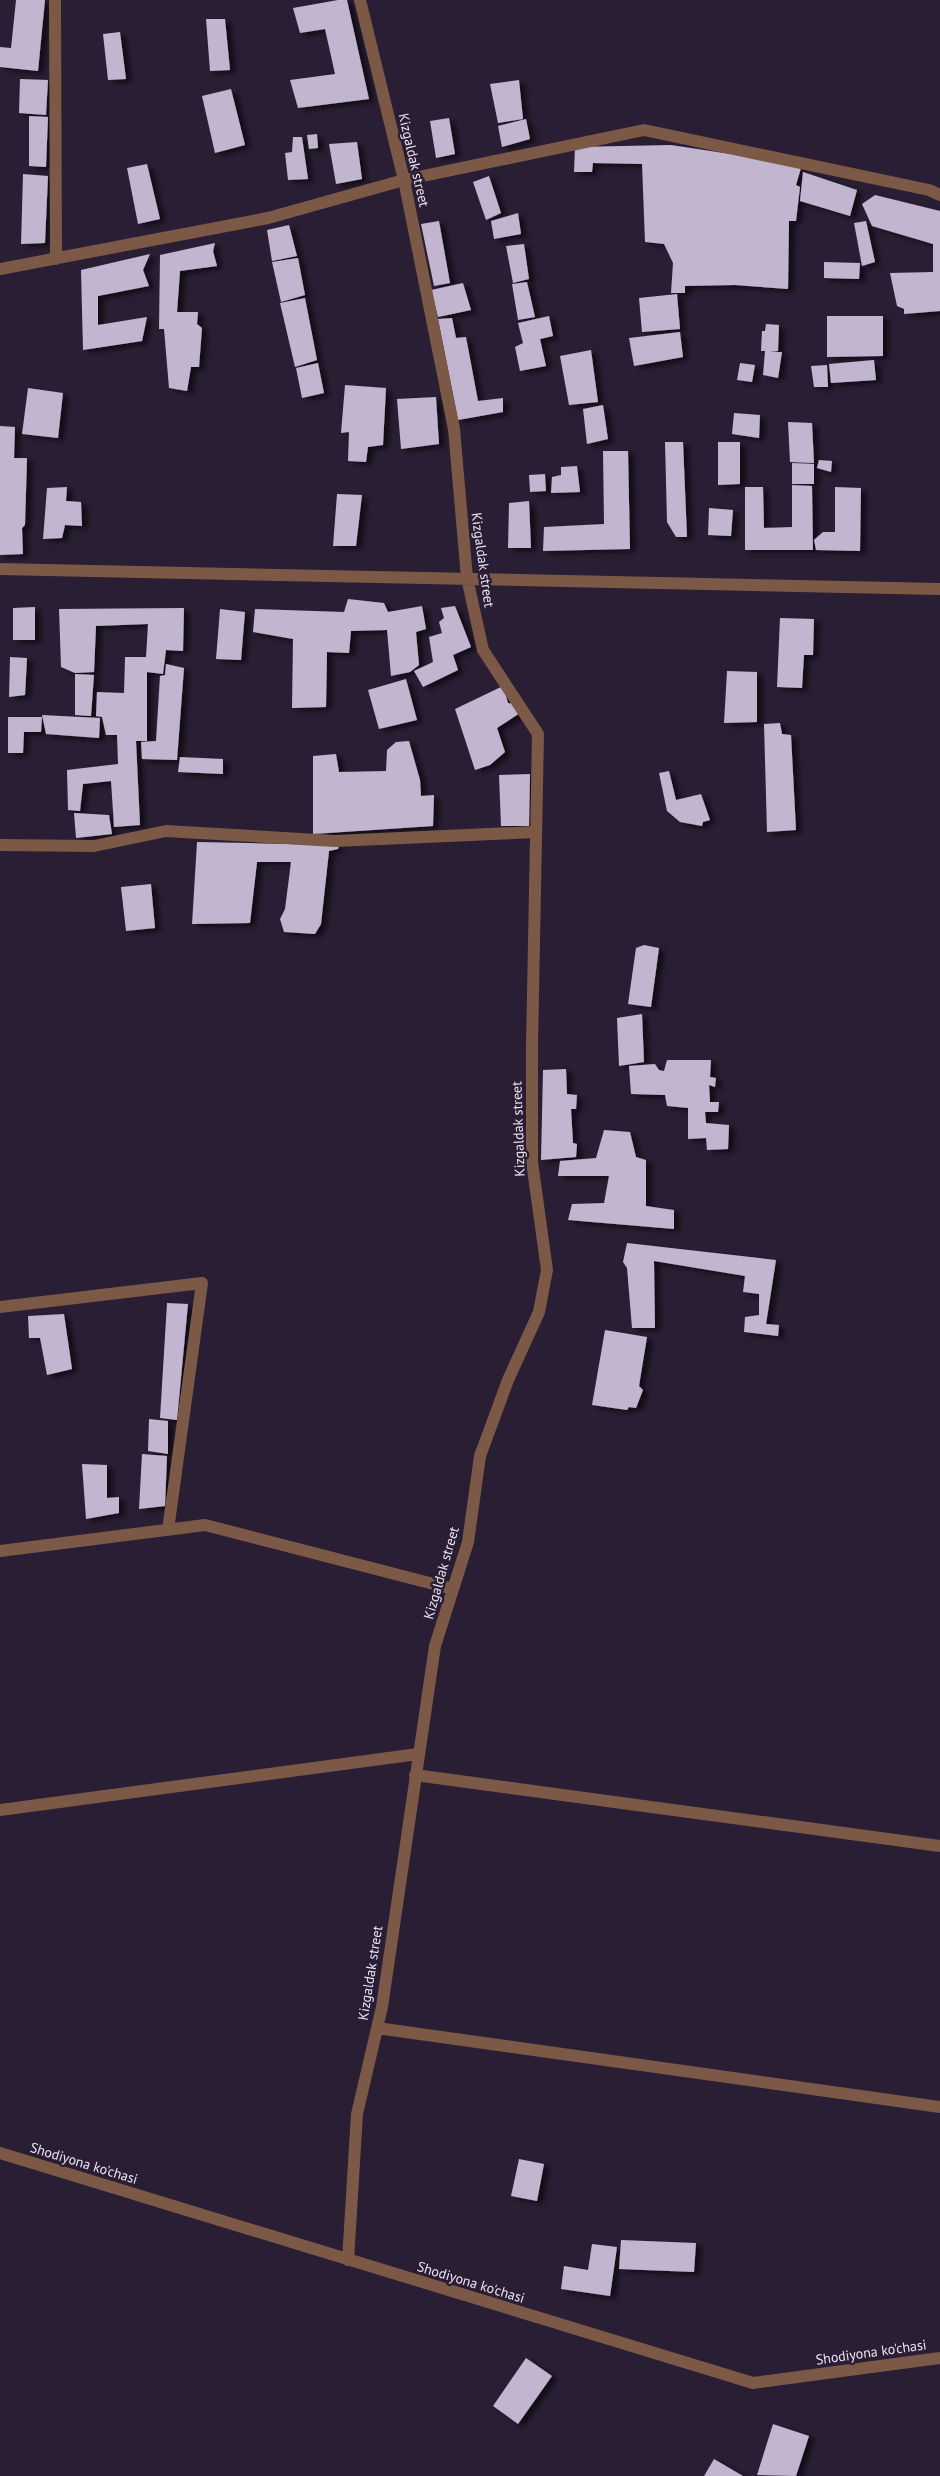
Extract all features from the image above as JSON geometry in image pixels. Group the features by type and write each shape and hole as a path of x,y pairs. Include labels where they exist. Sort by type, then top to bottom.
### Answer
{"street":[{"path":"55,0 56,259"},
{"name":"Kizgaldak street","path":"348,2260 358,2114 377,2028 435,1646 468,1542 480,1456 508,1380 539,1312 547,1270 532,1162 535,832 538,734 483,650 467,578 454,430 404,180 360,0"},
{"path":"0,269 268,218 404,180 644,130 929,190 940,195"},
{"path":"0,569 940,589"},
{"path":"0,845 94,846 166,830 335,841 535,832"},
{"path":"0,1307 202,1283 168,1530"},
{"path":"0,1551 205,1525 453,1589"},
{"path":"0,1810 418,1754"},
{"path":"415,1775 940,1846"},
{"path":"377,2028 940,2107"},
{"name":"Shodiyona ko'chasi","path":"0,2153 754,2384 940,2358"}],"building":[{"path":"16,0 45,0 38,71 0,67 0,47 11,48"},
{"path":"347,0 369,99 298,108 290,80 335,74 325,29 300,33 293,8"},
{"path":"206,19 225,19 230,70 210,71"},
{"path":"120,32 126,79 108,80 103,34"},
{"path":"20,79 48,80 46,115 19,113"},
{"path":"519,80 523,119 498,123 490,84"},
{"path":"231,89 245,145 215,153 202,96"},
{"path":"29,116 48,117 46,167 29,166"},
{"path":"449,118 455,154 436,158 430,121"},
{"path":"526,119 530,139 502,147 498,126"},
{"path":"317,134 318,148 309,149 307,135"},
{"path":"293,137 302,137 308,179 288,180 285,153 292,152"},
{"path":"357,142 362,179 336,184 329,144"},
{"path":"671,145 737,155 801,168 796,185 800,187 796,221 789,221 788,289 735,285 685,286 685,293 671,293 673,263 664,244 645,242 642,164 593,163 592,172 574,172 575,147"},
{"path":"147,164 160,219 138,224 127,168"},
{"path":"803,172 857,190 850,216 800,201"},
{"path":"23,174 48,176 45,243 21,244"},
{"path":"489,176 501,213 486,220 473,182"},
{"path":"875,195 940,211 940,311 904,314 904,309 897,306 890,273 933,272 933,244 872,226 862,204"},
{"path":"518,213 521,234 494,239 491,221"},
{"path":"439,221 450,283 434,286 421,224"},
{"path":"866,221 875,262 862,266 854,223"},
{"path":"289,225 297,256 272,261 267,230"},
{"path":"215,243 213,251 217,266 180,271 177,312 198,312 197,324 202,328 199,367 191,367 187,391 169,388 164,329 159,329 160,255"},
{"path":"524,244 529,279 513,283 506,246"},
{"path":"150,254 143,270 149,286 98,296 98,325 147,317 142,341 83,350 81,270"},
{"path":"298,258 305,295 281,302 272,262"},
{"path":"824,262 860,263 859,279 824,278"},
{"path":"527,282 535,317 518,320 512,284"},
{"path":"463,283 471,310 438,317 431,290"},
{"path":"677,294 680,329 642,332 639,298"},
{"path":"305,298 317,360 295,367 280,303"},
{"path":"549,316 553,336 540,339 546,366 520,371 515,347 523,343 518,323"},
{"path":"827,316 883,316 883,356 827,357"},
{"path":"452,318 456,338 466,337 478,401 503,398 503,412 458,420 438,319"},
{"path":"766,324 779,325 778,351 770,352 782,352 778,378 763,375 765,351 761,351 762,331 765,331"},
{"path":"680,332 683,357 634,366 629,338"},
{"path":"591,350 598,402 569,405 560,356"},
{"path":"874,360 876,380 831,383 829,364"},
{"path":"318,363 324,393 302,398 296,368"},
{"path":"740,363 755,365 752,382 737,380"},
{"path":"827,365 828,387 814,387 811,366"},
{"path":"345,385 386,388 383,445 368,447 366,462 348,461 349,432 341,433"},
{"path":"28,388 63,393 58,438 22,434"},
{"path":"436,397 439,444 401,449 397,399"},
{"path":"603,405 608,439 587,444 583,409"},
{"path":"734,413 760,415 759,438 732,434"},
{"path":"788,422 812,423 814,463 790,462"},
{"path":"0,426 15,427 14,458 27,458 25,525 22,528 23,554 0,555"},
{"path":"665,442 683,442 687,537 676,537 667,522"},
{"path":"718,442 740,442 740,484 718,485"},
{"path":"603,451 628,451 630,549 543,551 544,527 604,524"},
{"path":"819,460 832,461 831,472 817,468"},
{"path":"792,463 814,464 814,484 792,484"},
{"path":"577,466 580,492 551,493 552,477 561,475 561,467"},
{"path":"545,474 546,491 530,492 529,475"},
{"path":"792,485 812,486 813,550 745,550 745,487 763,487 764,528 792,527"},
{"path":"67,487 66,501 81,502 82,526 65,525 62,538 43,539 47,488"},
{"path":"835,487 861,488 860,551 816,550 814,540 823,532 835,532"},
{"path":"337,494 362,495 356,546 333,546"},
{"path":"529,501 531,548 508,548 509,503"},
{"path":"709,508 733,510 731,536 708,535"},
{"path":"348,599 384,603 388,612 422,606 426,629 416,632 419,665 410,672 391,676 387,630 351,631 349,653 327,652 326,707 292,708 293,639 253,632 255,609 344,612"},
{"path":"455,606 471,647 453,655 458,670 423,687 414,671 433,662 429,637 442,633 439,622 444,618 441,608"},
{"path":"35,607 35,640 13,640 13,608"},
{"path":"184,608 183,651 166,650 163,674 147,672 147,741 136,741 140,825 114,827 111,781 83,784 80,811 68,810 67,770 118,764 117,735 106,735 102,717 96,716 97,692 124,693 125,657 146,657 148,624 96,626 94,672 75,673 61,667 59,609"},
{"path":"220,609 245,612 241,660 216,659"},
{"path":"780,618 814,619 813,655 804,655 802,688 777,687"},
{"path":"10,657 27,658 25,695 9,697"},
{"path":"166,664 184,668 177,760 142,759 141,742 156,741 160,676 165,675"},
{"path":"727,671 757,672 757,722 724,723"},
{"path":"75,674 94,675 91,716 75,715"},
{"path":"406,679 417,720 379,729 368,690"},
{"path":"503,686 508,703 514,704 520,713 497,728 505,752 490,765 475,770 455,709"},
{"path":"42,715 100,718 99,738 46,734"},
{"path":"8,717 42,717 41,732 24,732 23,753 8,753"},
{"path":"780,723 782,734 791,735 796,830 767,832 764,724"},
{"path":"409,741 420,780 421,796 434,795 433,826 313,834 313,756 336,754 339,772 386,771 387,750 396,742"},
{"path":"180,757 223,759 223,774 178,772"},
{"path":"669,771 676,800 701,794 710,820 703,822 702,826 680,822 667,811 659,773"},
{"path":"530,774 529,826 501,826 499,775"},
{"path":"74,813 109,815 112,834 76,838"},
{"path":"197,842 339,845 338,849 329,851 321,924 315,934 284,932 280,919 285,909 291,862 257,862 250,923 192,924"},
{"path":"151,884 155,928 126,931 121,887"},
{"path":"644,945 659,948 651,1007 628,1004 636,948"},
{"path":"642,1014 644,1062 619,1066 617,1018"},
{"path":"667,1060 711,1060 710,1077 716,1078 715,1087 709,1085 710,1102 719,1102 718,1112 705,1112 706,1123 729,1125 728,1149 707,1150 706,1138 688,1139 688,1108 667,1106 665,1095 631,1094 629,1066 655,1064 659,1070 664,1071"},
{"path":"566,1069 567,1094 577,1095 576,1109 571,1109 573,1143 577,1144 576,1157 541,1160 543,1070"},
{"path":"604,1130 630,1132 636,1157 646,1160 646,1206 674,1210 674,1229 568,1220 572,1204 604,1203 609,1176 558,1176 560,1161 596,1158"},
{"path":"627,1243 776,1260 766,1324 779,1325 778,1336 744,1332 745,1317 759,1315 759,1294 743,1292 745,1276 654,1261 655,1328 632,1328 627,1268 623,1262"},
{"path":"167,1303 188,1304 177,1420 160,1418"},
{"path":"64,1314 72,1369 47,1375 40,1338 29,1338 28,1316"},
{"path":"605,1330 647,1337 639,1386 643,1390 636,1408 629,1407 627,1410 592,1405"},
{"path":"149,1419 168,1421 168,1454 148,1451"},
{"path":"142,1454 167,1456 165,1506 139,1509"},
{"path":"82,1464 107,1465 107,1498 119,1497 119,1513 86,1519"},
{"path":"519,2159 544,2164 537,2201 511,2196"},
{"path":"621,2240 696,2243 694,2272 619,2269"},
{"path":"592,2244 617,2247 610,2296 561,2289 564,2266 588,2270"},
{"path":"526,2358 552,2376 518,2424 493,2406"},
{"path":"773,2424 809,2436 796,2476 757,2475"},
{"path":"714,2459 743,2476 704,2476"}]}
